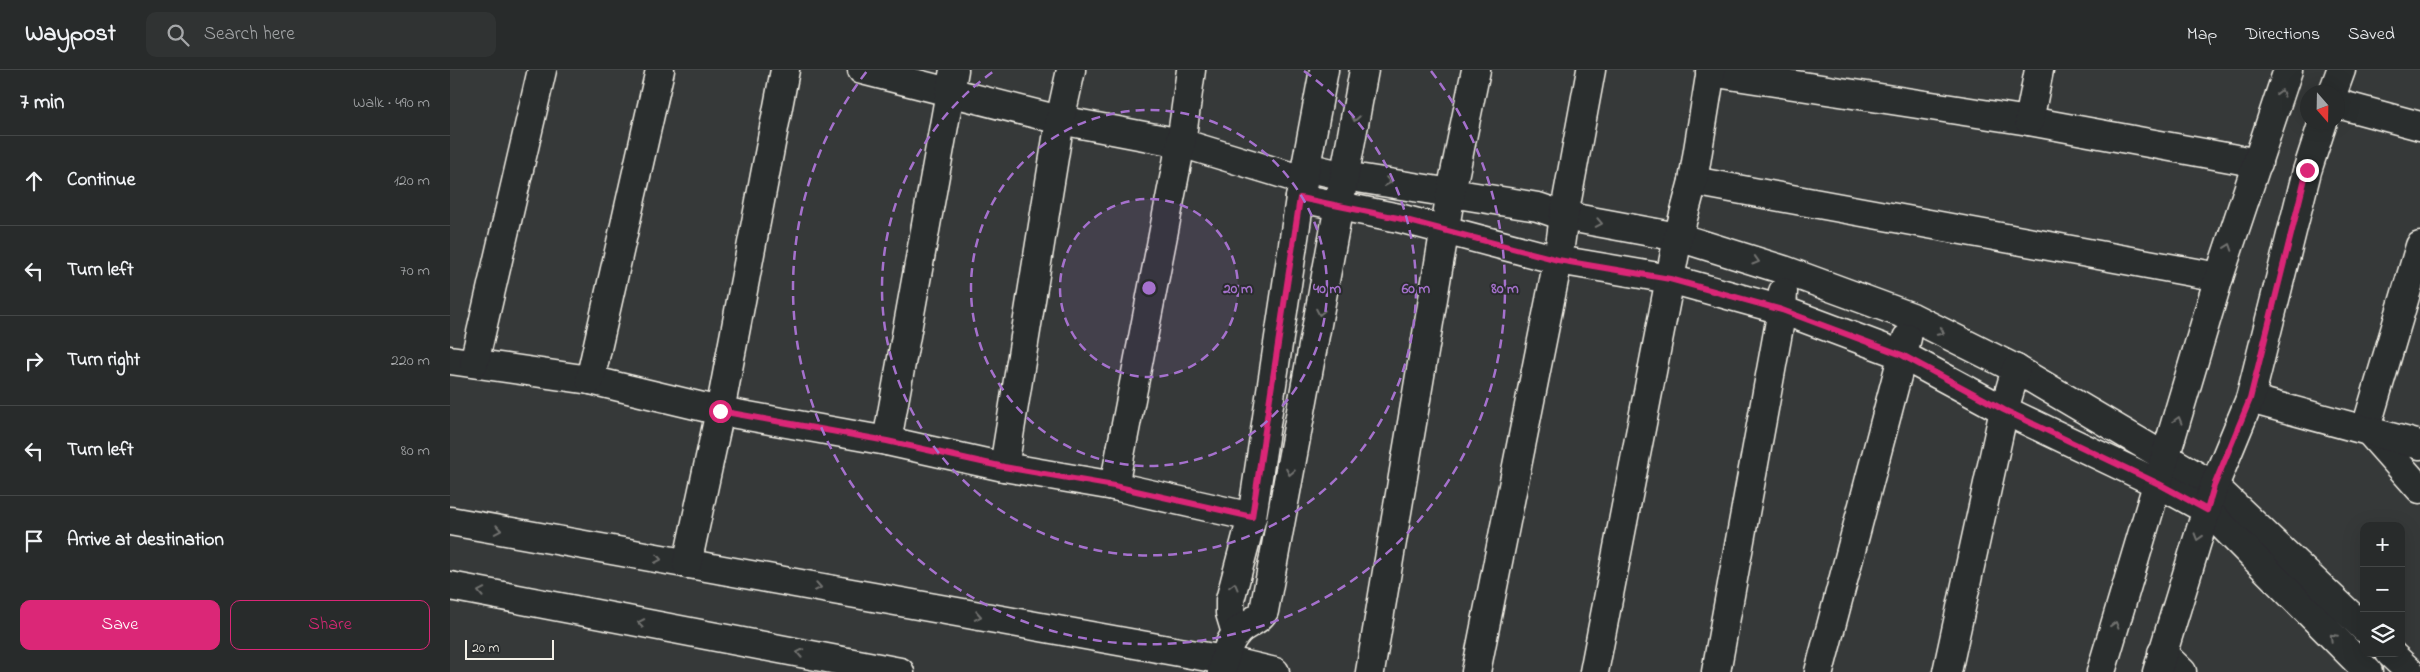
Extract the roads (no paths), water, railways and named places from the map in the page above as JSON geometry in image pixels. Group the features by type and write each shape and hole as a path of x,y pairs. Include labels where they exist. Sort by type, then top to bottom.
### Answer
{"street":[{"path":"542,70 462,362 590,380 720,411 887,441 1004,467 1114,486 1252,517"},
{"path":"590,380 660,70"},
{"path":"687,564 720,411 785,70"},
{"path":"862,70 952,81 1060,120 1181,144 1303,182 1340,207 1446,231 1558,260 1670,279 1782,310 1902,355 2004,410 2162,471"},
{"path":"1004,467 1060,120 1072,70"},
{"path":"1114,486 1181,144 1192,70"},
{"path":"1236,634 1230,613 1230,600 1252,517 1303,182 1324,70"},
{"path":"1223,666 1236,634 1262,616 1264,611 1364,70"},
{"path":"1370,672 1446,231 1451,192 1476,70"},
{"path":"1476,672 1558,260 1564,216 1591,70"},
{"path":"2029,121 2039,70"},
{"path":"2101,672 2219,277 2288,70"},
{"path":"2336,85 2341,70"},
{"path":"1594,672 1678,238 1693,181 1711,71 2029,121 2258,163"},
{"path":"887,441 952,81"},
{"path":"2345,106 2420,126"},
{"path":"2182,672 2159,663 2211,498 2250,399 2307,170 2320,130"},
{"path":"1303,182 1345,176 1538,207 1564,216 1678,238 1784,270 1912,317 2016,370 2162,471 2211,498 2360,625"},
{"path":"1693,181 2219,277"},
{"path":"2366,428 2420,246"},
{"path":"1716,672 1782,310 1784,270"},
{"path":"1819,672 1912,317"},
{"path":"1947,672 2004,410 2016,370"},
{"path":"2250,399 2366,428 2420,445"},
{"path":"2366,428 2420,489"},
{"path":"2211,498 2368,672"},
{"path":"450,521 1223,666 1275,672"},
{"path":"450,586 900,672"},
{"path":"2394,657 2410,672"}]}
